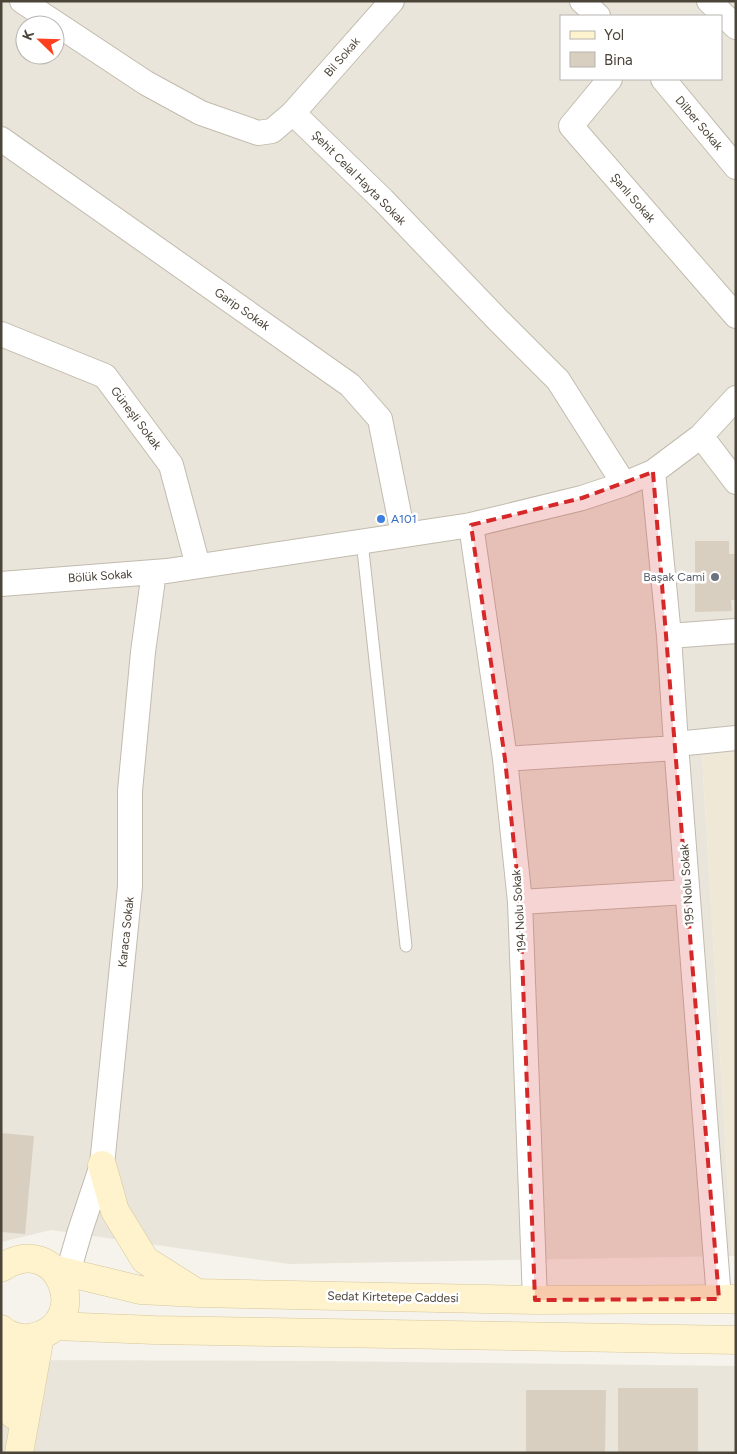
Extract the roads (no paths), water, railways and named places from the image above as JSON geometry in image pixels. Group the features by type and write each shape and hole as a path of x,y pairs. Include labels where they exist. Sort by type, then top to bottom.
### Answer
{"main road":[{"path":"102,1165 115,1211 145,1260 198,1294"},
{"name":"Sedat Kirtetepe Caddesi","path":"1,1268 18,1259 29,1258 40,1260 61,1276 140,1290 198,1294 535,1300 728,1299"},
{"path":"19,1453 47,1331 62,1315 66,1303 61,1276"},
{"path":"12,1453 14,1412 7,1333 22,1338 31,1338 47,1331 154,1330 736,1340"}],"street":[{"path":"22,1 146,83 201,113 258,133 272,130 293,113"},
{"name":"Bil Sokak","path":"293,113 392,1"},
{"path":"582,1 597,15"},
{"path":"709,1 736,27"},
{"name":"Şanlı Sokak","path":"609,80 571,126 736,316"},
{"name":"Dilber Sokak","path":"664,80 736,167"},
{"name":"Şehit Celal Hayta Sokak","path":"293,113 383,200 558,380 624,484"},
{"name":"Garip Sokak","path":"1,139 350,385 380,418 403,534"},
{"name":"Güneşli Sokak","path":"1,334 105,376 172,465 198,566"},
{"name":"Bölük Sokak","path":"1,584 154,572 198,566 471,525 582,498 653,472 700,436 736,398"},
{"path":"700,436 736,482"},
{"name":"195 Nolu Sokak","path":"653,472 669,636 688,892 728,1299"},
{"name":"194 Nolu Sokak","path":"471,525 505,758 520,902 535,1300"},
{"name":"Karaca Sokak","path":"61,1276 80,1231 102,1165 130,886 131,782 143,652 154,572"},
{"path":"669,636 736,631"},
{"path":"505,758 676,746 736,738"},
{"path":"520,902 688,892"}],"lane":[{"path":"362,541 406,946"}],"place":[{"name":"A101","path":"381,519"},
{"name":"Başak Cami","path":"715,577"}]}
